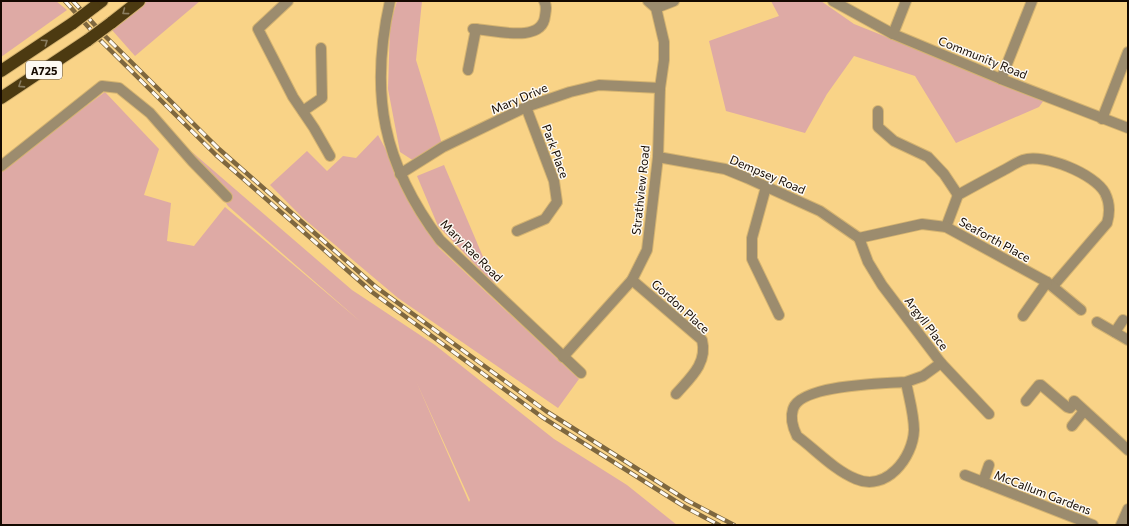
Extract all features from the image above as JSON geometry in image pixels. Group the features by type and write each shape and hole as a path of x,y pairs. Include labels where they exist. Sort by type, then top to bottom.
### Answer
{"highway":[{"name":"A725","path":"1,98 88,40 139,1"},
{"name":"A725","path":"1,71 73,23 98,4"}],"street":[{"path":"288,1 258,29 293,97 330,156"},
{"name":"Mary Rae Road","path":"390,1 385,26 380,78 384,116 390,150 400,174 430,227 440,240 581,373"},
{"path":"468,70 475,29 524,34 536,29 545,21 547,5 544,1"},
{"path":"648,1 656,8 674,1"},
{"name":"Community Road","path":"833,1 893,34 1001,79 1128,128"},
{"path":"893,34 906,1"},
{"path":"1001,79 1032,1"},
{"name":"Strathview Road","path":"564,357 632,280 647,250 658,157 660,88 664,60 664,42 656,8"},
{"path":"303,111 322,98 321,48"},
{"path":"1102,118 1128,52"},
{"name":"Mary Drive","path":"400,174 443,147 526,108 570,92 599,85 660,88"},
{"path":"1,166 102,86 119,88 150,112 192,162 227,197"},
{"name":"Park Place","path":"518,231 545,218 557,202 554,181 526,108"},
{"path":"878,111 878,127 894,141 928,157 944,174 958,195"},
{"name":"Dempsey Road","path":"658,157 725,169 820,211 859,238"},
{"path":"946,227 958,195 1023,160 1038,158 1060,163 1096,182 1105,192 1110,214 1107,223 1050,284 1023,316"},
{"path":"766,187 752,238 752,260 779,315"},
{"name":"Seaforth Place","path":"859,238 922,224 946,227 1050,284 1081,310"},
{"name":"Argyll Place","path":"859,238 868,262 882,285 941,363 989,414"},
{"name":"Gordon Place","path":"632,280 702,340 704,355 700,365 676,394"},
{"path":"1115,332 1123,320"},
{"path":"1097,322 1128,340"},
{"path":"906,382 913,416 914,430 911,445 896,470 878,482 869,483 846,474 797,436 792,419 793,408 799,400 840,387 863,384 906,382 923,376 941,363"},
{"path":"1026,401 1039,385 1041,385 1067,407 1070,408 1075,402 1128,450"},
{"path":"1072,426 1084,411"},
{"name":"McCallum Gardens","path":"984,482 989,464"},
{"name":"McCallum Gardens","path":"965,475 1093,525"},
{"path":"1121,525 1128,510"}],"shaded area":[{"path":"1,1 56,1 67,10 1,57"},
{"path":"147,1 200,1 135,56 112,30"},
{"path":"397,1 422,1 416,60 443,147 414,161 400,152 388,89 390,25"},
{"path":"771,1 821,1 854,24 1044,100 1039,107 956,143 915,76 854,56 827,94 805,133 726,111 709,41 779,16"},
{"path":"105,92 159,149 144,195 171,203 167,241 194,246 225,207 361,322 228,206 192,152 352,290 435,345 554,439 627,485 677,525 1,525 1,169","holes":["416,381 470,500 469,502"]},
{"path":"378,135 439,248 579,379 558,408 398,298 303,218 270,185 307,151 327,171 343,156 356,158"},
{"path":"444,165 495,285 438,226 417,176"}],"railway":[{"path":"65,1 100,40 216,155 372,292 542,417 685,507 719,525"},
{"path":"73,1 103,34 219,149 376,287 546,411 688,501 734,525"}]}
